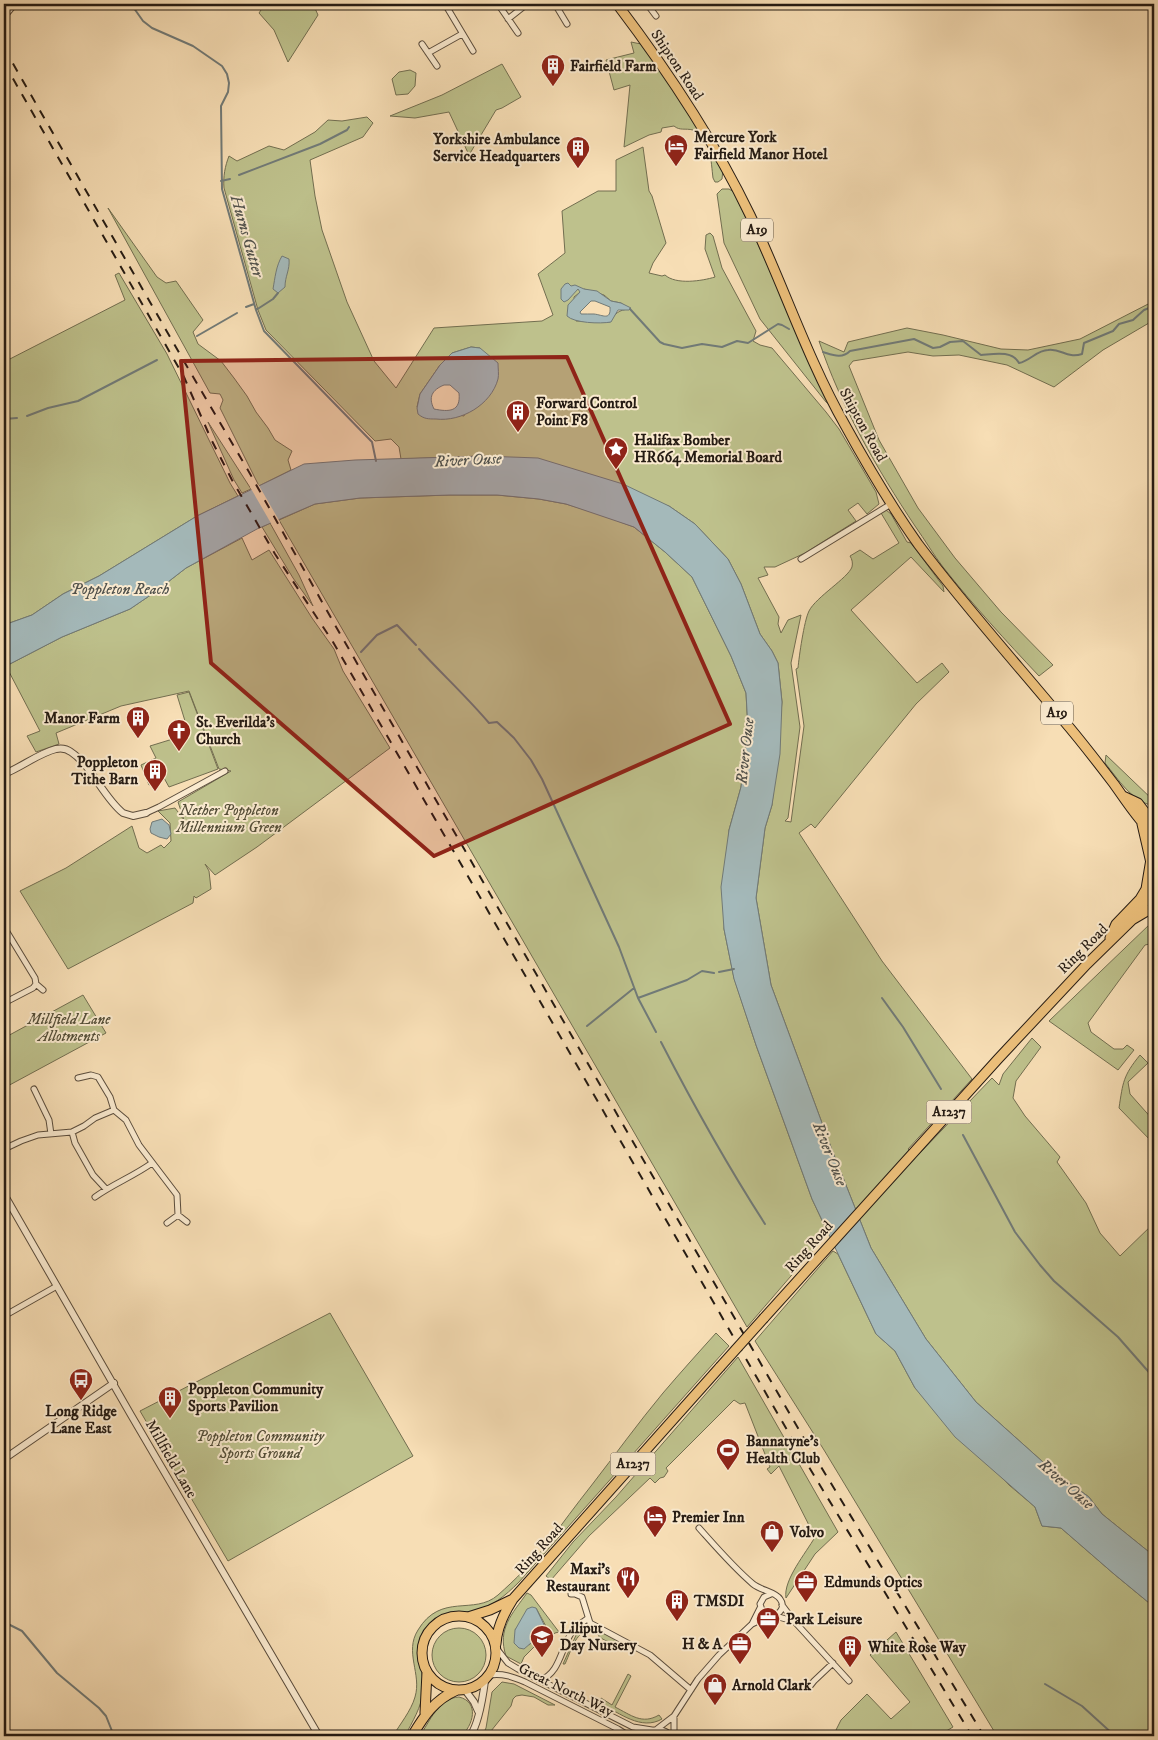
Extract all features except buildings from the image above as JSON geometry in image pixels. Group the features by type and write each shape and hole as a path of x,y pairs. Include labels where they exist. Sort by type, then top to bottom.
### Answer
{"highway":[{"name":"Shipton Road","path":"617,4 656,56 733,180 751,216 809,350 844,423 891,504 956,593 1075,734 1142,824 1154,835"},
{"path":"1123,796 1138,803 1154,824"},
{"name":"Shipton Road","path":"1142,824 1152,864 1154,887"},
{"path":"1108,942 1116,924 1140,899 1146,889 1152,864"},
{"name":"Ring Road","path":"496,1647 496,1635 500,1622 513,1598 917,1147 1108,942 1132,920 1154,887"},
{"name":"Ring Road","path":"1132,920 1154,908"},
{"name":"Ring Road","path":"468,1617 490,1610 513,1598"},
{"path":"468,1617 486,1627 496,1647"},
{"name":"A1237","path":"425,1713 427,1672 422,1649 424,1642 432,1628 444,1619 468,1617"},
{"name":"A1237","path":"412,1736 425,1713 440,1700 461,1690 476,1687 487,1678 494,1667 496,1647"},
{"path":"427,1672 431,1678 443,1687 461,1690"}],"street":[{"path":"4,17 15,4"},
{"path":"444,4 473,52"},
{"path":"498,4 518,34"},
{"path":"508,19 527,4"},
{"path":"555,4 567,24"},
{"path":"648,4 656,16"},
{"path":"428,53 462,34"},
{"path":"422,44 437,66"},
{"path":"801,559 891,504"},
{"path":"4,774 46,753 64,749 70,751 80,761 123,813 133,816 159,807 225,771"},
{"path":"4,930 35,978 36,984 43,990"},
{"path":"4,1003 33,988 36,984"},
{"path":"78,1078 91,1075 98,1077 110,1097 114,1110 126,1120 139,1145 177,1195 178,1215 186,1222"},
{"path":"34,1089 49,1120 51,1134"},
{"path":"4,1149 38,1135 72,1132 95,1118 114,1110"},
{"path":"72,1132 75,1143 93,1175 106,1189"},
{"path":"95,1197 106,1189 136,1174 152,1162"},
{"name":"Millfield Lane","path":"4,1194 319,1736"},
{"path":"167,1223 178,1215"},
{"path":"4,1316 57,1286"},
{"path":"4,1459 114,1383"},
{"path":"699,1528 755,1586 779,1597 782,1605 794,1621 849,1681"},
{"path":"644,1736 674,1716 711,1664 752,1624 760,1608 760,1601 755,1586"},
{"path":"571,1594 582,1598 590,1624 650,1655 691,1690"},
{"path":"760,1601 766,1595 771,1594"},
{"path":"752,1624 780,1612 782,1605"},
{"path":"760,1608 763,1613 794,1621"},
{"path":"539,1680 550,1675 570,1634 587,1619"},
{"name":"Great North Way","path":"496,1647 508,1663 539,1680 633,1727 667,1731 673,1736"},
{"path":"810,1686 833,1663"},
{"name":"Great North Way","path":"487,1678 496,1674 511,1676 618,1728 629,1736"},
{"path":"470,1736 476,1724 487,1678"},
{"path":"461,1690 474,1702 478,1711"},
{"path":"673,1736 674,1716"}],"highlighted area":[{"path":"567,357 730,724 434,856 211,663 181,361"}],"green space":[{"path":"265,4 313,4 318,15 288,62 274,30 259,13"},
{"path":"631,42 641,44 667,80 710,147 723,169 722,179 718,182 715,182 713,178 711,157 707,143 699,133 693,130 676,128 674,126 662,128 661,132 649,135 624,147 630,85 614,90 606,60 634,53"},
{"path":"502,64 521,97 496,110 469,155 449,112 415,118 390,116 442,95"},
{"path":"410,70 416,73 415,86 408,94 396,95 392,79 399,72"},
{"path":"367,117 373,123 363,137 310,160 315,196 322,230 347,302 374,361 396,388 434,328 542,321 553,315 538,274 565,253 562,211 598,191 616,191 616,160 643,147 649,191 666,243 649,273 665,275 682,281 696,281 715,277 705,249 706,235 710,233 713,236 722,268 756,331 753,341 772,348 839,429 876,492 879,504 867,514 858,503 848,510 856,521 805,553 775,567 764,567 768,575 758,578 779,617 778,624 781,633 788,620 801,615 791,663 800,727 788,818 785,821 791,822 804,726 796,669 798,668 809,611 818,600 845,577 852,567 850,556 860,550 873,559 899,543 881,513 886,510 891,514 907,542 911,543 943,586 944,592 911,557 851,610 917,683 942,663 949,672 916,704 815,828 811,824 799,833 882,961 972,1079 908,1149 917,1156 992,1078 999,1085 1003,1074 1032,1038 1041,1047 1016,1081 1013,1098 1025,1116 1060,1157 1057,1162 1086,1203 1100,1233 1120,1256 1154,1223 1154,1556 1102,1514 1089,1497 1053,1471 976,1402 926,1339 871,1248 832,1150 771,985 756,898 765,828 772,805 782,702 778,663 760,634 741,584 728,559 695,524 669,506 483,456 401,459 399,447 391,439 375,441 266,330 258,310 224,188 225,168 229,156 237,161 269,146 284,150 315,132 328,120 342,121","holes":["584,289 604,295 611,301 621,303 629,309 618,312 610,322 576,321 574,297","471,347 480,348 464,416 417,407 420,394 440,365 452,353"]},
{"path":"722,189 729,189 734,192 832,406 826,402 760,319 724,243 717,194"},
{"path":"108,208 157,277 166,283 176,281 203,320 193,332 198,344 221,361 247,396 275,440 292,451 288,460 291,470 259,486 220,408 223,400 220,394 210,393"},
{"path":"119,273 167,354 238,496 197,516 99,576 63,594 32,615 4,625 4,362 125,300 115,275"},
{"path":"1154,301 1154,320 1103,350 1054,387 1007,365 959,355 933,356 908,352 853,361 849,366 879,440 918,508 955,558 1001,612 1053,665 1039,676 954,581 915,526 887,482 849,414 819,341 844,352 848,342 907,328 1001,349 1028,350 1080,339"},
{"path":"208,422 251,489 242,493 234,480"},
{"path":"497,495 539,499 566,504 634,527 692,577 731,656 746,693 748,729 741,787 729,830 724,929 734,978 756,1045 812,1199 828,1233 747,1327 279,520 315,504 360,498"},
{"path":"270,523 299,575 313,606 293,578 262,527"},
{"name":"Nether Poppleton Millennium Green","path":"242,538 252,560 269,550 334,649 343,671 390,748 257,847 215,875 205,864 209,871 211,889 196,898 194,896 193,903 68,969 20,891 66,868 132,826 139,848 147,853 161,845 164,848 171,841 170,823 158,811 175,808 184,820 178,802 231,771 219,769 189,691 121,706 56,733 59,744 36,752 27,736 40,731 6,666 62,637 130,609 186,568"},
{"path":"189,692 218,769 169,787 164,778 149,785 141,765 156,758 150,746 189,734 177,695"},
{"path":"1106,755 1154,801 1154,806 1139,800 1126,789 1105,763"},
{"path":"1154,923 1154,943 1145,945 1088,1023 1091,1032 1114,1049 1123,1049 1127,1045 1134,1050 1118,1070 1049,1021 1150,924"},
{"name":"Millfield Lane Allotments","path":"83,995 106,1033 4,1088 4,1038"},
{"path":"1140,1055 1148,1063 1128,1082 1130,1094 1154,1121 1149,1127 1154,1133 1154,1144 1119,1108 1125,1080 1130,1068"},
{"path":"833,1251 838,1254 876,1334 895,1351 915,1388 1009,1485 1035,1507 1042,1526 1061,1528 1154,1607 1154,1736 997,1736 824,1450 755,1341"},
{"name":"Poppleton Community Sports Ground","path":"330,1313 413,1456 228,1561 140,1411"},
{"path":"716,1333 729,1346 519,1582 503,1597 491,1604 471,1612 440,1618 424,1632 418,1648 423,1681 421,1702 405,1736 393,1736 415,1697 417,1688 413,1655 414,1638 427,1618 437,1611 447,1608 489,1601 517,1577 548,1543 654,1404"},
{"path":"738,1357 838,1532 815,1554 786,1598 791,1575 815,1537 779,1466 771,1474 767,1469 770,1467 745,1403 740,1404 734,1400 666,1468 668,1471 664,1477 655,1483 650,1478 589,1536 551,1580 546,1576 573,1542 616,1497"},
{"path":"527,1593 531,1595 559,1632 540,1644 538,1643 524,1657 521,1664 506,1656 503,1638 511,1615","holes":["536,1608 548,1630 547,1635 538,1637 529,1645 515,1630"]},
{"path":"588,1627 627,1644 628,1647 621,1649 599,1637 599,1635 586,1632 581,1634 573,1644 565,1664 563,1664 577,1633"},
{"path":"459,1628 478,1636 486,1655 478,1674 459,1682 440,1674 432,1655 440,1636"},
{"path":"896,1632 953,1727 938,1736 833,1736 841,1720 867,1694 891,1719 910,1702 870,1655"},
{"path":"628,1674 631,1676 615,1707 637,1718 647,1719 659,1715 662,1719 646,1723 638,1722 601,1704 601,1698 612,1705"},
{"path":"502,1682 514,1684 555,1705 548,1705 534,1697 516,1696 511,1706 487,1736 482,1736 486,1728 492,1692"},
{"path":"459,1697 466,1700 472,1709 469,1726 461,1736 420,1736 440,1706 452,1698"}],"water":[{"path":"282,256 289,259 289,266 285,287 278,293 273,289 277,268"},
{"path":"568,283 571,286 575,285 597,291 611,301 631,308 629,310 618,310 611,322 594,323 575,320 567,316 568,305 580,292 578,289 564,302 561,299 561,289","holes":["591,301 610,307 608,316 581,314 580,312"]},
{"path":"471,347 480,348 498,363 498,377 494,388 482,404 465,415 446,419 422,417 418,414 417,408 420,394 440,365 452,353","holes":["444,385 450,385 459,393 458,404 449,410 434,409 431,401 432,394"]},
{"path":"483,456 538,458 623,484 669,506 695,524 728,559 741,584 760,634 778,663 782,702 780,754 772,805 765,828 756,898 771,985 832,1150 871,1248 926,1339 976,1402 1053,1471 1089,1497 1102,1514 1154,1556 1154,1607 1061,1528 1042,1526 1035,1507 955,1437 915,1388 895,1351 876,1334 812,1199 734,979 724,929 721,887 729,830 741,787 748,729 746,693 731,656 692,577 665,552 634,527 566,504 539,499 497,495 450,495 360,498 315,504 257,529 186,568 130,609 62,637 4,667 4,625 32,615 63,594 99,576 197,516 304,464 355,460"},
{"path":"162,819 169,825 171,834 167,839 151,833 150,829 152,822"},
{"path":"536,1608 548,1633 538,1637 524,1649 519,1648 514,1643 515,1630 527,1609"}],"pier":[{"path":"258,484 280,522 272,525 250,487"}],"waterway":[{"name":"Hurns Gutter","path":"131,4 143,21 152,28 193,46 222,66 227,74 228,92 221,106 222,189 256,310 264,331 372,442 376,461"},
{"path":"239,175 320,144 347,130 349,127"},
{"name":"Hurns Gutter","path":"221,181 230,179"},
{"path":"256,310 273,299 278,293"},
{"path":"246,307 254,304"},
{"path":"823,352 841,356 850,351 914,339 933,348 950,342 963,341 981,355 1007,354 1019,363 1044,350 1057,350 1077,355 1082,354 1084,343 1113,331 1119,324 1133,320 1144,310 1154,306"},
{"path":"630,309 660,342 682,348 702,344 722,347 737,341 748,343 778,324 789,329"},
{"path":"197,336 237,313"},
{"path":"27,416 48,408 78,401 157,360"},
{"path":"4,419 17,418"},
{"path":"361,652 377,635 397,625 416,645"},
{"path":"419,649 489,723 497,722 514,738 531,760 542,779 619,947 638,998 656,1032"},
{"path":"719,972 734,969"},
{"path":"638,998 687,980 702,971 714,973"},
{"path":"587,1026 634,988"},
{"path":"882,998 903,1027 941,1089"},
{"path":"661,1042 711,1134 765,1224"},
{"path":"963,1135 1015,1232 1040,1265 1054,1281 1118,1337 1154,1378"},
{"path":"4,1622 22,1631 57,1673 99,1708 106,1716 114,1736"},
{"path":"1045,1684 1082,1706 1115,1736"}],"railway":[{"path":"4,48 806,1442 984,1736"},
{"path":"4,63 184,377 211,439 232,480 275,554 333,642 798,1449 972,1736"}],"place":[{"name":"Fairfield Farm","path":"553,87"},
{"name":"Mercure York Fairfield Manor Hotel","path":"676,167"},
{"name":"Yorkshire Ambulance Service Headquarters","path":"578,169"},
{"name":"Forward Control Point F8","path":"518,433"},
{"name":"Halifax Bomber HR664 Memorial Board","path":"616,470"},
{"name":"Manor Farm","path":"138,739"},
{"name":"St. Everilda's Church","path":"179,752"},
{"name":"Poppleton Tithe Barn","path":"155,792"},
{"name":"Long Ridge Lane East","path":"81,1401"},
{"name":"Poppleton Community Sports Pavilion","path":"170,1419"},
{"name":"Bannatyne's Health Club","path":"728,1471"},
{"name":"Premier Inn","path":"655,1538"},
{"name":"Volvo","path":"772,1553"},
{"name":"Maxi's Restaurant","path":"628,1599"},
{"name":"Edmunds Optics","path":"806,1603"},
{"name":"TMSDI","path":"677,1622"},
{"name":"Park Leisure","path":"768,1640"},
{"name":"Liliput Day Nursery","path":"542,1658"},
{"name":"H & A","path":"740,1665"},
{"name":"White Rose Way","path":"850,1668"},
{"name":"Arnold Clark","path":"715,1706"}],"water label":[{"name":"River Ouse","path":"468,460"},
{"name":"Poppleton Reach","path":"120,589"},
{"name":"River Ouse","path":"745,751"},
{"name":"River Ouse","path":"830,1154"},
{"name":"River Ouse","path":"1066,1484"}]}
